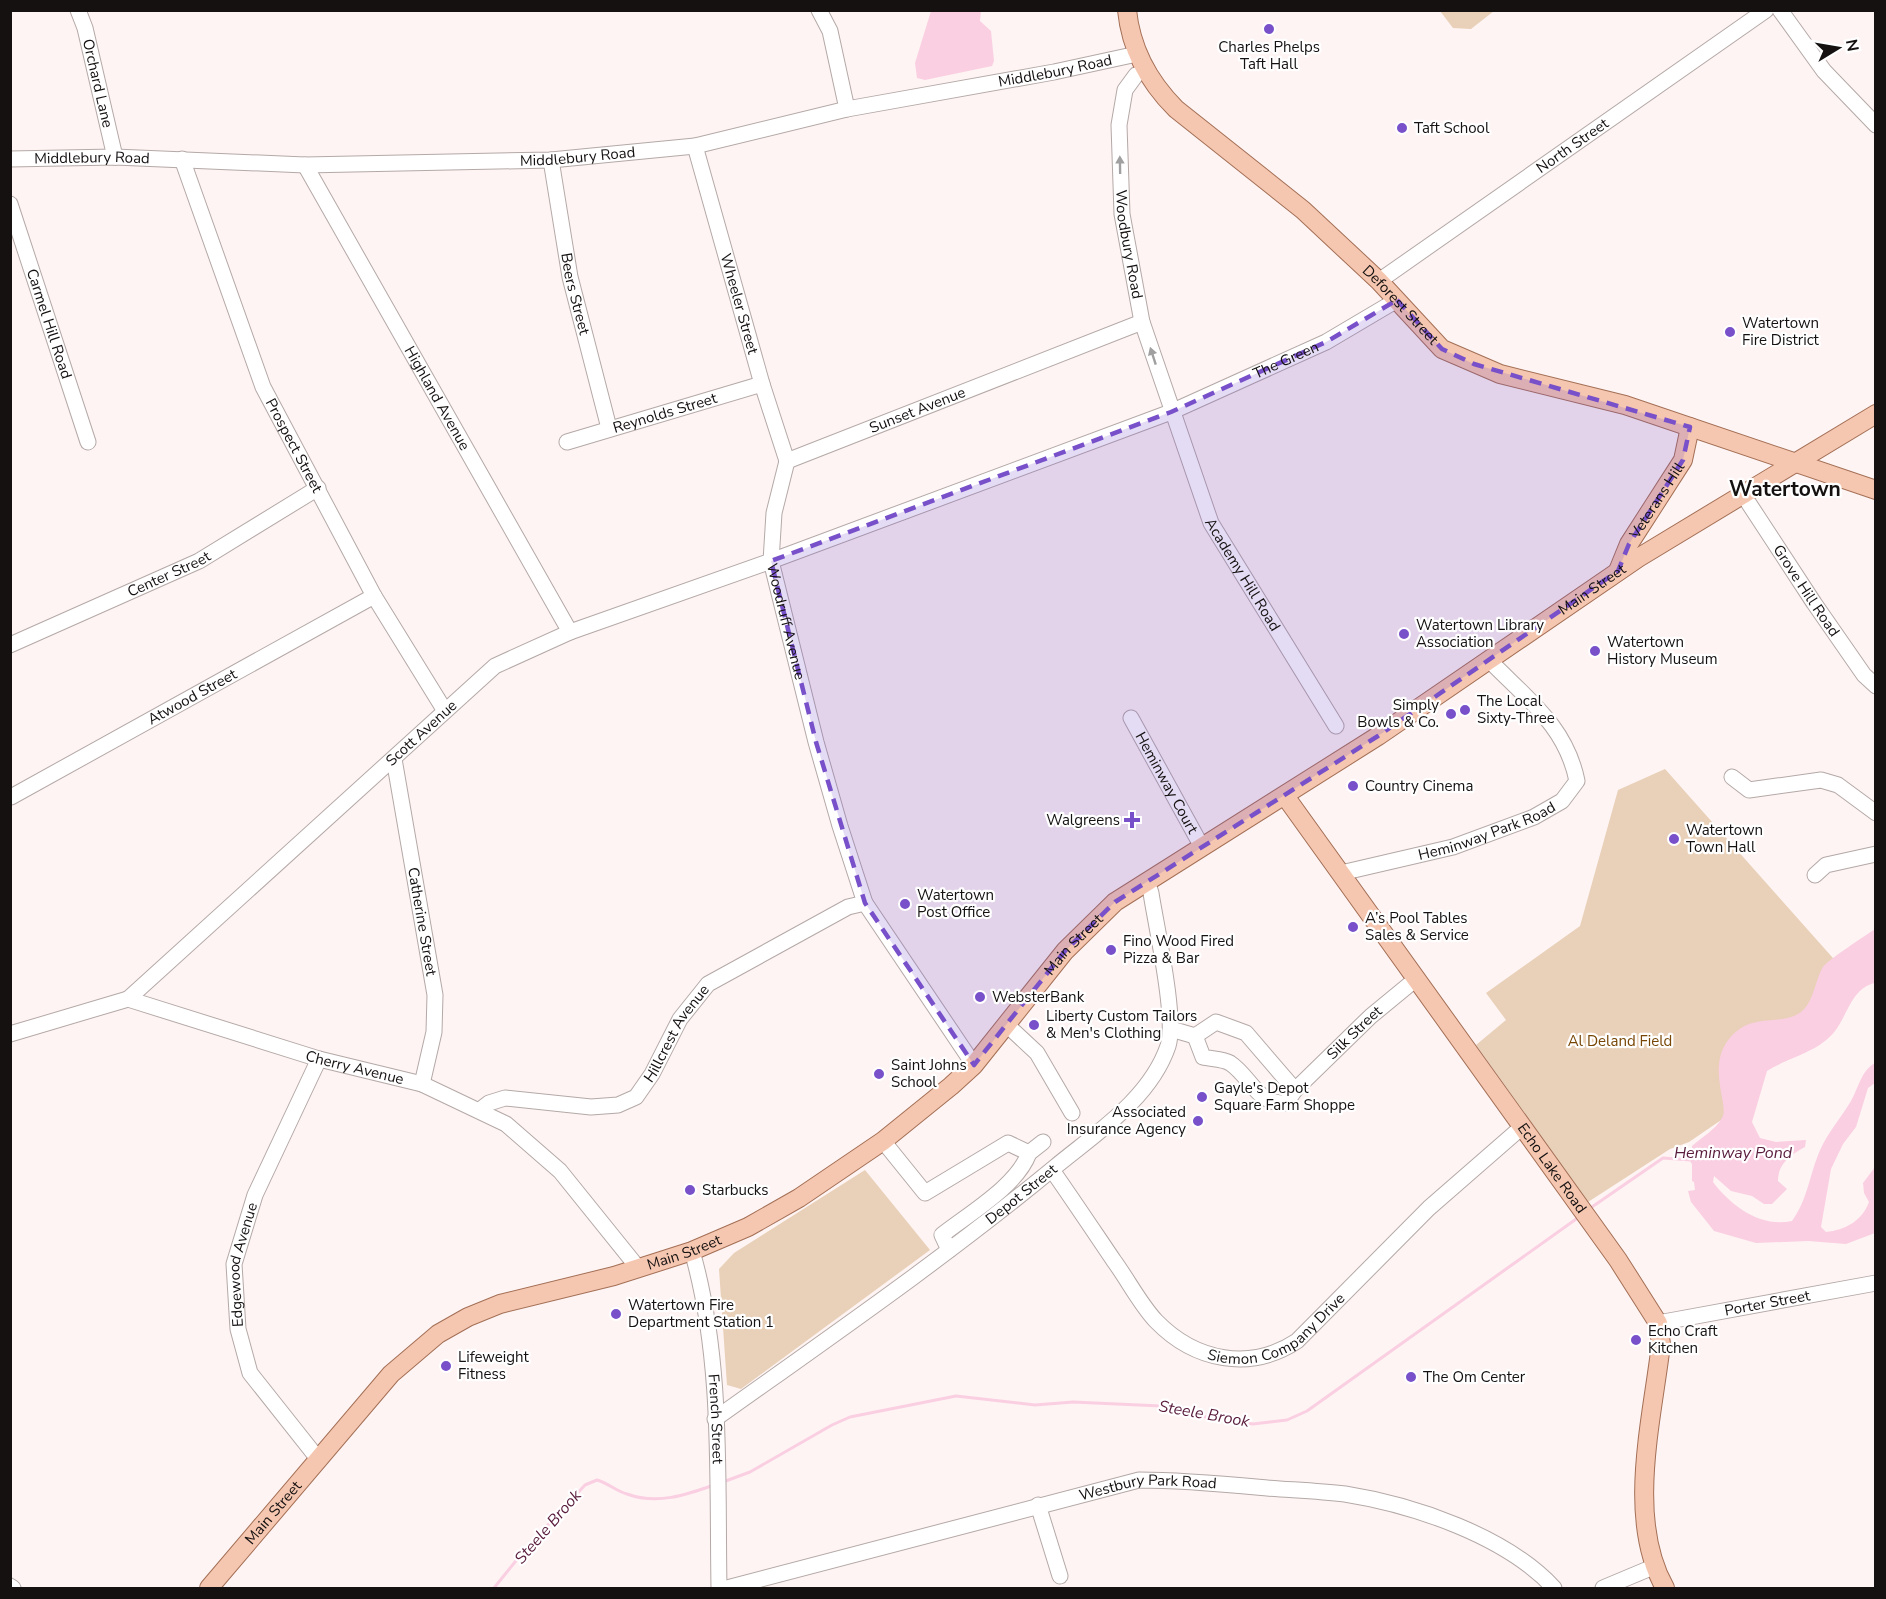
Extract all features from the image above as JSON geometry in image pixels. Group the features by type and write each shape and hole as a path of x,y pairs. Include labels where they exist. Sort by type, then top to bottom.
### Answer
{"main road":[{"path":"1118,10 1136,75 1148,89 1158,91"},
{"path":"1127,10 1131,55 1158,91"},
{"name":"Deforest Street","path":"1158,91 1176,110 1303,210 1379,281 1442,349 1500,374 1625,405 1875,490"},
{"name":"Main Street","path":"209,1588 391,1374 438,1334 468,1317 500,1304 639,1269 692,1251 774,1214 883,1141 974,1065 1065,951 1098,916 1146,881 1285,796 1490,661 1618,571 1742,493 1875,414"},
{"name":"Veterans Hill","path":"1618,571 1629,544 1683,460 1690,427"},
{"name":"Echo Lake Road","path":"1285,796 1585,1214 1658,1323 1661,1344 1642,1513 1653,1567 1665,1588"}],"street":[{"name":"Orchard Lane","path":"78,10 85,28 115,157"},
{"path":"819,10 830,31 847,109"},
{"name":"North Street","path":"1379,281 1766,10"},
{"path":"1780,10 1824,71 1875,125"},
{"name":"Middlebury Road","path":"10,159 115,157 305,165 551,160 695,146 847,109 1054,72 1131,55"},
{"name":"Woodbury Road","path":"1136,75 1125,90 1119,124 1122,214 1142,322 1171,412"},
{"name":"Wheeler Street","path":"695,146 762,384 787,460"},
{"name":"Prospect Street","path":"182,159 263,387 374,597 445,711"},
{"name":"Beers Street","path":"551,160 570,277 609,428"},
{"name":"Highland Avenue","path":"305,165 570,632"},
{"name":"Carmel Hill Road","path":"10,204 88,442"},
{"name":"The Green","path":"1171,412 1318,346 1397,300"},
{"name":"Sunset Avenue","path":"787,460 1142,322"},
{"name":"Reynolds Street","path":"567,442 762,384"},
{"name":"Woodruff Avenue","path":"974,1065 865,903 816,742 771,561 1171,412"},
{"name":"Academy Hill Road","path":"1171,412 1211,523 1336,726"},
{"path":"771,561 774,513 787,460"},
{"name":"Center Street","path":"10,645 199,561 318,488"},
{"name":"Grove Hill Road","path":"1742,493 1864,675 1875,686"},
{"name":"Scott Avenue","path":"128,999 495,666 570,632 771,561"},
{"name":"Atwood Street","path":"11,797 374,597"},
{"name":"Heminway Park Road","path":"1341,873 1453,846 1533,817 1562,801 1577,781 1572,755 1549,720 1490,661"},
{"path":"1864,675 1875,664"},
{"name":"Heminway Court","path":"1131,718 1202,847"},
{"name":"Catherine Street","path":"394,759 435,995 434,1032 422,1084"},
{"path":"1732,777 1749,790 1821,780 1838,785 1875,813"},
{"path":"1815,875 1826,865 1875,854"},
{"name":"Depot Street","path":"715,1419 1010,1205 1138,1095 1162,1060 1171,1029 1151,893 1146,881"},
{"name":"Hillcrest Avenue","path":"480,1110 489,1103 505,1098 591,1107 618,1105 636,1098 652,1074 680,1019 708,984 848,907 865,903"},
{"name":"Silk Street","path":"1195,1036 1203,1057 1229,1062 1260,1095 1274,1104 1286,1103 1295,1090 1371,1016 1416,979"},
{"path":"10,1034 128,999"},
{"name":"Cherry Avenue","path":"128,999 319,1059 422,1084 480,1110 506,1124 560,1171 639,1269"},
{"path":"1171,1029 1195,1036 1216,1022 1246,1033 1295,1090"},
{"path":"1007,1025 1037,1053 1072,1113"},
{"name":"Edgewood Avenue","path":"319,1059 255,1195 234,1264 238,1329 250,1373 319,1460"},
{"name":"Siemon Company Drive","path":"1052,1170 1155,1319 1193,1350 1207,1355 1248,1360 1280,1352 1297,1341 1429,1208 1522,1127"},
{"path":"883,1141 925,1193 1008,1143 1029,1153"},
{"path":"949,1250 942,1235 1014,1179 1024,1166 1029,1153 1042,1142"},
{"name":"French Street","path":"692,1251 707,1321 715,1419 719,1588"},
{"name":"Porter Street","path":"1658,1323 1875,1282"},
{"name":"Westbury Park Road","path":"727,1588 1139,1480 1186,1479 1344,1494 1442,1521 1490,1539 1538,1571 1554,1588"},
{"path":"1038,1505 1060,1576"},
{"path":"1603,1588 1653,1567"}],"highlighted area":[{"path":"1397,300 1442,349 1474,364 1690,427 1683,460 1629,544 1618,571 1378,736 1115,902 1065,951 974,1065 865,903 816,742 771,561 1171,412 1326,342"}],"green space":[{"path":"1440,11 1494,11 1471,29 1453,28"},
{"name":"Al Deland Field","path":"1665,769 1848,975 1785,1038 1730,1114 1689,1142 1670,1149 1588,1202 1476,1045 1506,1020 1486,993 1580,926 1618,790"},
{"path":"865,1170 930,1250 741,1389 727,1385 719,1269 734,1253"}],"water":[{"path":"931,11 981,11 980,21 991,31 994,61 992,66 925,80 917,78 915,63"},
{"name":"Heminway Pond","path":"1875,929 1875,983 1861,990 1851,1002 1835,1031 1821,1044 1767,1071 1752,1122 1760,1138 1776,1142 1806,1140 1805,1147 1790,1157 1780,1170 1778,1181 1787,1189 1772,1204 1764,1204 1752,1196 1731,1191 1714,1176 1713,1182 1738,1207 1758,1218 1780,1222 1792,1221 1802,1203 1823,1144 1851,1101 1863,1075 1875,1063 1875,1083 1868,1088 1856,1127 1843,1144 1831,1169 1821,1227 1826,1232 1840,1229 1852,1223 1862,1214 1869,1202 1864,1193 1863,1183 1875,1167 1875,1233 1846,1244 1808,1241 1756,1243 1714,1231 1691,1202 1688,1191 1695,1190 1692,1181 1692,1146 1716,1126 1724,1112 1719,1074 1722,1050 1738,1030 1747,1025 1784,1019 1801,1012 1812,997 1823,967 1839,953"}],"waterway":[{"name":"Steele Brook","path":"1589,1209 1663,1158 1691,1160 1693,1163"},
{"name":"Steele Brook","path":"723,1482 750,1472 850,1417 956,1396 1035,1405 1073,1402 1161,1406 1206,1417 1253,1424 1287,1420 1307,1411 1579,1217"},
{"name":"Steele Brook","path":"494,1588 523,1552 585,1485 597,1480 623,1493 649,1499 682,1495 714,1485"}],"place":[{"name":"Charles Phelps Taft Hall","path":"1269,29"},
{"name":"Taft School","path":"1402,128"},
{"name":"Watertown Fire District","path":"1730,332"},
{"name":"Watertown Library Association","path":"1404,634"},
{"name":"Watertown History Museum","path":"1595,651"},
{"name":"The Local Sixty-Three","path":"1465,710"},
{"name":"Simply Bowls & Co.","path":"1451,714"},
{"name":"Country Cinema","path":"1353,786"},
{"name":"Walgreens","path":"1132,820"},
{"name":"Watertown Town Hall","path":"1674,839"},
{"name":"Watertown Post Office","path":"905,904"},
{"name":"A’s Pool Tables Sales & Service","path":"1353,927"},
{"name":"Fino Wood Fired Pizza & Bar","path":"1111,950"},
{"name":"WebsterBank","path":"980,997"},
{"name":"Liberty Custom Tailors & Men's Clothing","path":"1034,1025"},
{"name":"Saint Johns School","path":"879,1074"},
{"name":"Gayle's Depot Square Farm Shoppe","path":"1202,1097"},
{"name":"Associated Insurance Agency","path":"1198,1121"},
{"name":"Starbucks","path":"690,1190"},
{"name":"Watertown Fire Department Station 1","path":"616,1314"},
{"name":"Echo Craft Kitchen","path":"1636,1340"},
{"name":"Lifeweight Fitness","path":"446,1366"},
{"name":"The Om Center","path":"1411,1377"}],"district":[{"name":"Watertown","path":"1785,489"}]}
